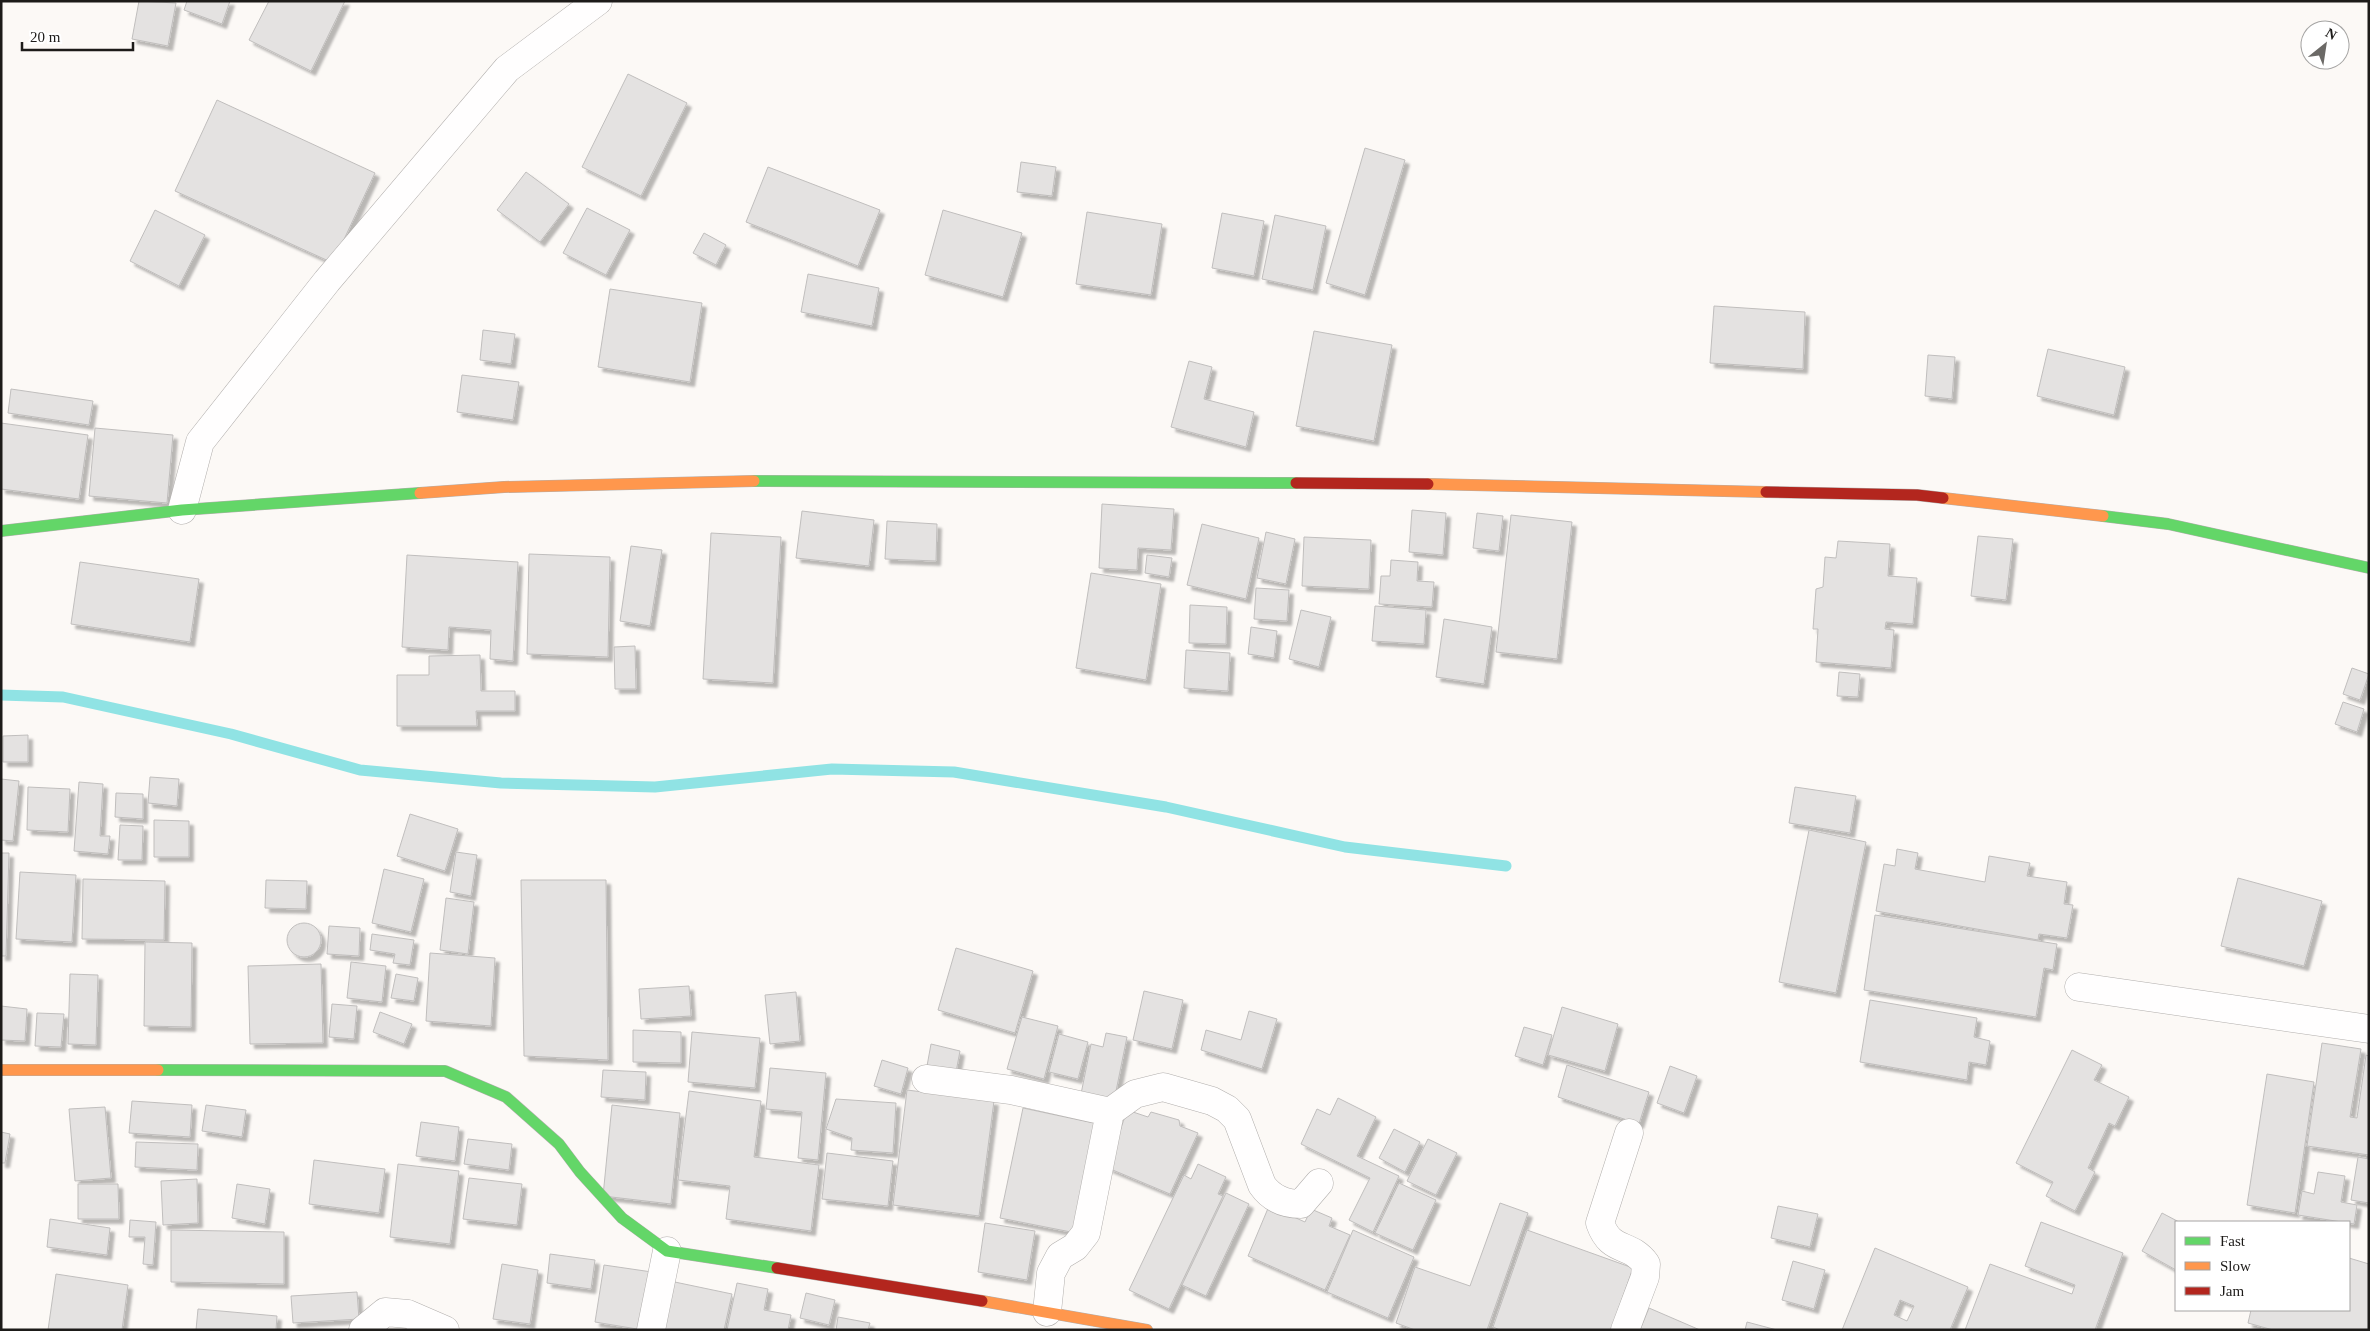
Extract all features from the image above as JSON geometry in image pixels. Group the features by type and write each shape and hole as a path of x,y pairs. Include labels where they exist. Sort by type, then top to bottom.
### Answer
{"street":[{"path":"182,510 200,442 327,281 506,69 598,1"},
{"path":"1,531 182,510 504,487 756,481 1408,484 1917,495 2168,524 2369,568"},
{"path":"2079,987 2369,1029"},
{"path":"1,1070 445,1071 506,1097 559,1144 580,1172 622,1218 667,1251 885,1284 1147,1330"},
{"path":"926,1078 1012,1090 1110,1112"},
{"path":"1047,1312 1051,1274 1060,1256 1074,1247 1086,1233 1110,1112 1135,1094 1163,1087 1212,1101 1227,1109 1237,1119 1262,1185 1269,1194 1290,1204 1301,1204 1319,1183"},
{"path":"1625,1330 1645,1277 1646,1264 1637,1252 1612,1244 1605,1236 1600,1223 1629,1133"},
{"path":"651,1330 667,1251"},
{"path":"363,1330 385,1312 408,1314 445,1330"}],"building":[{"path":"139,1 176,3 168,46 132,39"},
{"path":"187,1 230,1 222,24 184,10"},
{"path":"269,1 345,1 311,71 249,40"},
{"path":"628,74 687,103 641,196 582,167"},
{"path":"217,100 375,173 333,263 175,191"},
{"path":"1365,148 1405,160 1365,295 1326,283"},
{"path":"1021,162 1056,167 1052,196 1017,192"},
{"path":"768,167 880,210 858,266 746,222"},
{"path":"526,172 569,204 540,242 497,210"},
{"path":"587,208 630,230 606,275 563,253"},
{"path":"155,210 205,235 179,286 130,261"},
{"path":"943,210 1022,233 1003,297 925,275"},
{"path":"1087,212 1162,224 1151,295 1076,284"},
{"path":"1222,213 1264,221 1254,276 1212,268"},
{"path":"1275,215 1326,226 1313,290 1262,279"},
{"path":"704,233 726,245 716,265 693,253"},
{"path":"808,274 879,288 872,326 801,312"},
{"path":"610,289 702,303 690,382 598,367"},
{"path":"1714,306 1805,312 1803,369 1710,363"},
{"path":"483,330 515,334 511,364 480,360"},
{"path":"1314,331 1392,345 1374,441 1296,426"},
{"path":"2048,349 2125,367 2114,415 2037,396"},
{"path":"1928,355 1955,357 1952,399 1925,396"},
{"path":"1189,361 1212,367 1204,399 1254,412 1246,447 1171,427"},
{"path":"462,375 519,382 513,420 457,412"},
{"path":"11,389 93,401 89,425 8,413"},
{"path":"1,423 88,435 79,499 1,489"},
{"path":"95,428 173,435 167,503 89,496"},
{"path":"1102,504 1174,509 1171,550 1138,548 1137,570 1099,568"},
{"path":"1412,510 1446,513 1443,555 1409,552"},
{"path":"802,511 874,520 869,566 796,558"},
{"path":"1477,513 1503,516 1499,551 1473,548"},
{"path":"1511,515 1572,522 1557,659 1496,652"},
{"path":"887,521 937,524 936,561 885,559"},
{"path":"1202,524 1259,538 1246,599 1187,585"},
{"path":"1266,532 1295,539 1286,584 1257,578"},
{"path":"711,533 781,537 773,683 703,679"},
{"path":"1978,536 2013,539 2006,600 1971,596"},
{"path":"1304,537 1371,540 1369,589 1302,586"},
{"path":"1838,541 1890,544 1888,576 1917,578 1913,624 1886,622 1885,629 1894,630 1891,668 1816,662 1818,629 1813,629 1816,589 1823,587 1825,557 1836,558"},
{"path":"631,546 662,550 650,626 620,621"},
{"path":"529,554 610,557 608,657 527,654"},
{"path":"407,555 518,562 513,661 490,659 491,630 449,627 448,650 402,647"},
{"path":"1147,555 1172,558 1169,577 1145,573"},
{"path":"1391,560 1418,562 1417,581 1434,582 1432,607 1379,604 1381,576 1390,576"},
{"path":"80,562 199,579 190,642 71,624"},
{"path":"1091,573 1161,584 1146,680 1076,668"},
{"path":"1256,588 1289,590 1287,621 1254,619"},
{"path":"1190,605 1227,607 1226,644 1189,643"},
{"path":"1375,606 1426,610 1424,644 1372,641"},
{"path":"1301,610 1331,617 1319,667 1289,659"},
{"path":"1444,619 1492,627 1484,684 1436,677"},
{"path":"1251,627 1277,631 1274,658 1248,654"},
{"path":"635,646 636,689 615,689 614,647"},
{"path":"1186,650 1230,653 1228,691 1184,688"},
{"path":"480,655 481,691 515,691 515,711 476,711 477,726 397,726 397,675 429,675 429,656"},
{"path":"2352,668 2369,674 2360,700 2343,694"},
{"path":"1839,672 1860,674 1858,697 1837,696"},
{"path":"2343,702 2364,709 2357,732 2335,724"},
{"path":"28,735 28,762 3,762 3,736"},
{"path":"150,777 179,779 177,806 148,803"},
{"path":"1,779 19,781 13,841 1,840"},
{"path":"79,782 103,784 100,836 110,836 108,854 74,851"},
{"path":"28,787 70,789 68,832 27,830"},
{"path":"1795,787 1856,796 1850,833 1789,823"},
{"path":"116,793 143,794 143,819 115,817"},
{"path":"410,814 458,829 445,871 397,856"},
{"path":"154,820 189,821 189,857 154,857"},
{"path":"120,825 143,826 142,860 118,860"},
{"path":"1809,830 1866,842 1836,993 1779,982"},
{"path":"1897,849 1918,853 1915,869 1985,882 1989,856 2030,863 2027,876 2067,882 2064,904 2073,905 2067,938 2039,934 2038,940 1876,911 1884,864 1895,866"},
{"path":"456,852 477,855 471,896 450,892"},
{"path":"1,853 9,853 6,956 1,956"},
{"path":"384,869 424,879 411,932 372,923"},
{"path":"20,872 76,875 72,942 16,939"},
{"path":"2238,878 2322,901 2304,966 2221,946"},
{"path":"83,879 165,881 164,940 82,939"},
{"path":"266,880 307,881 306,909 265,908"},
{"path":"521,880 606,880 608,1060 524,1056"},
{"path":"446,898 474,902 468,954 440,950"},
{"path":"1875,915 2057,944 2053,970 2044,968 2036,1017 1864,990"},
{"path":"304,923 311,924 316,928 320,933 320,947 316,952 311,956 304,957 297,956 292,952 288,947 287,940 288,933 292,928 297,924"},
{"path":"329,926 360,928 359,956 327,954"},
{"path":"372,934 414,940 410,965 393,963 395,954 370,950"},
{"path":"145,942 192,943 191,1027 144,1026"},
{"path":"956,948 1033,971 1015,1033 938,1010"},
{"path":"430,953 495,958 491,1026 426,1021"},
{"path":"351,962 386,966 382,1002 347,998"},
{"path":"321,964 323,1043 250,1044 248,966"},
{"path":"70,974 98,975 96,1045 68,1044"},
{"path":"396,974 418,978 414,1001 391,998"},
{"path":"689,986 691,1016 641,1019 639,989"},
{"path":"1144,991 1183,1000 1172,1049 1133,1040"},
{"path":"796,992 800,1041 770,1044 765,995"},
{"path":"1870,1000 1977,1018 1974,1037 1990,1041 1986,1065 1969,1062 1967,1080 1860,1062"},
{"path":"332,1004 357,1006 354,1039 329,1037"},
{"path":"1,1006 27,1009 25,1041 1,1040"},
{"path":"1562,1007 1618,1024 1605,1071 1548,1055"},
{"path":"1249,1011 1277,1019 1262,1069 1201,1050 1206,1030 1241,1040"},
{"path":"380,1012 412,1024 404,1044 373,1032"},
{"path":"37,1013 64,1014 61,1047 35,1046"},
{"path":"1022,1017 1058,1026 1044,1079 1007,1069"},
{"path":"1524,1027 1552,1035 1543,1065 1515,1056"},
{"path":"633,1030 681,1032 681,1063 633,1062"},
{"path":"692,1032 760,1038 755,1088 688,1082"},
{"path":"1106,1033 1127,1037 1114,1101 1081,1094 1091,1044 1103,1047"},
{"path":"1059,1034 1088,1042 1078,1079 1049,1072"},
{"path":"2322,1043 2361,1049 2350,1117 2357,1118 2366,1055 2369,1056 2369,1155 2307,1146"},
{"path":"931,1044 960,1051 956,1072 927,1066"},
{"path":"2072,1050 2102,1065 2094,1080 2129,1097 2115,1126 2109,1123 2088,1168 2095,1172 2075,1211 2046,1196 2053,1182 2016,1163"},
{"path":"882,1060 908,1068 901,1094 874,1086"},
{"path":"1567,1065 1649,1092 1639,1124 1558,1097"},
{"path":"1670,1066 1697,1076 1684,1113 1657,1103"},
{"path":"770,1068 826,1073 818,1160 798,1158 802,1112 766,1109"},
{"path":"603,1070 646,1072 645,1100 601,1097"},
{"path":"2267,1074 2314,1082 2295,1213 2247,1205"},
{"path":"907,1090 994,1101 979,1216 893,1205"},
{"path":"689,1091 761,1101 754,1157 819,1165 811,1231 726,1219 730,1186 678,1180"},
{"path":"1338,1098 1376,1117 1357,1156 1399,1176 1373,1232 1349,1220 1370,1178 1301,1144 1317,1109 1330,1115"},
{"path":"836,1099 896,1103 893,1153 851,1150 852,1138 826,1129"},
{"path":"132,1101 192,1105 190,1137 129,1133"},
{"path":"206,1105 246,1110 242,1137 202,1131"},
{"path":"612,1105 680,1113 671,1204 603,1196"},
{"path":"105,1107 111,1178 75,1181 69,1109"},
{"path":"1023,1108 1098,1124 1076,1233 1000,1218"},
{"path":"1127,1110 1148,1117 1151,1112 1179,1120 1180,1126 1198,1133 1170,1194 1108,1168"},
{"path":"421,1122 459,1127 455,1161 416,1156"},
{"path":"1394,1129 1420,1142 1405,1172 1379,1158"},
{"path":"1,1132 10,1134 5,1163 1,1163"},
{"path":"468,1139 512,1144 509,1170 464,1164"},
{"path":"1428,1139 1457,1153 1436,1195 1407,1181"},
{"path":"136,1142 198,1144 197,1170 135,1167"},
{"path":"827,1153 893,1161 888,1206 822,1199"},
{"path":"2358,1157 2369,1159 2369,1203 2351,1200"},
{"path":"314,1160 385,1169 379,1213 309,1204"},
{"path":"398,1164 459,1171 450,1244 390,1237"},
{"path":"1198,1164 1226,1177 1218,1194 1223,1196 1169,1309 1129,1290 1184,1175 1191,1179"},
{"path":"2318,1172 2345,1176 2341,1202 2357,1205 2354,1224 2350,1223 2350,1221 2335,1221 2298,1215 2302,1191 2314,1194"},
{"path":"469,1178 522,1184 517,1225 463,1219"},
{"path":"197,1179 198,1223 163,1225 161,1181"},
{"path":"1399,1183 1436,1200 1413,1250 1375,1233"},
{"path":"78,1184 118,1184 119,1219 78,1219"},
{"path":"237,1184 270,1189 265,1224 232,1218"},
{"path":"1226,1193 1249,1204 1206,1296 1182,1285"},
{"path":"1500,1203 1528,1213 1487,1330 1415,1330 1396,1323 1415,1267 1470,1286"},
{"path":"1269,1206 1305,1222 1311,1209 1332,1218 1329,1226 1350,1235 1325,1290 1248,1256"},
{"path":"1778,1206 1818,1214 1810,1247 1771,1238"},
{"path":"2162,1213 2177,1221 2175,1221 2175,1269 2142,1251"},
{"path":"50,1219 110,1228 107,1255 47,1247"},
{"path":"130,1220 156,1222 153,1265 143,1264 145,1237 129,1237"},
{"path":"2041,1222 2123,1253 2095,1330 1965,1330 1990,1264 2072,1294 2075,1285 2025,1266"},
{"path":"985,1223 1035,1231 1027,1280 978,1272"},
{"path":"171,1230 284,1232 284,1284 171,1282"},
{"path":"1353,1230 1414,1257 1388,1318 1327,1292"},
{"path":"1527,1230 1633,1268 1611,1330 1500,1330 1493,1327"},
{"path":"1875,1248 1968,1287 1950,1330 1842,1330","holes":["1900,1300 1914,1306 1907,1321 1894,1315"]},
{"path":"550,1254 595,1260 591,1289 547,1283"},
{"path":"2350,1258 2369,1264 2369,1330 2273,1330 2248,1323 2251,1311 2350,1311"},
{"path":"1793,1261 1825,1270 1814,1309 1782,1300"},
{"path":"502,1264 538,1270 530,1324 493,1319"},
{"path":"604,1265 652,1272 643,1330 595,1322"},
{"path":"56,1274 128,1285 122,1330 48,1330"},
{"path":"670,1281 732,1294 724,1330 660,1330"},
{"path":"737,1283 768,1289 764,1310 791,1315 788,1330 727,1330"},
{"path":"357,1292 359,1319 293,1323 291,1296"},
{"path":"806,1293 835,1300 829,1325 800,1318"},
{"path":"1649,1308 1700,1330 1640,1330"},
{"path":"198,1309 277,1316 276,1330 196,1330"},
{"path":"838,1317 870,1323 868,1330 836,1330"},
{"path":"1747,1322 1777,1330 1745,1330"}],"waterway":[{"path":"1,695 63,697 231,734 360,770 501,783 655,787 832,769 954,772 1166,807 1345,847 1506,866"}],"traffic: fast":[{"path":"754,481 1296,483"},
{"path":"1,531 182,510 420,493"},
{"path":"2103,516 2168,524 2369,568"},
{"path":"158,1070 445,1071 506,1097 559,1144 580,1172 622,1218 667,1251 777,1268"}],"traffic: slow":[{"path":"420,493 504,487 754,481"},
{"path":"1428,484 1766,492"},
{"path":"1943,498 2103,516"},
{"path":"1,1070 158,1070"},
{"path":"982,1301 1147,1330"}],"traffic: jam":[{"path":"1296,483 1428,484"},
{"path":"1766,492 1917,495 1943,498"},
{"path":"777,1268 982,1301"}]}
